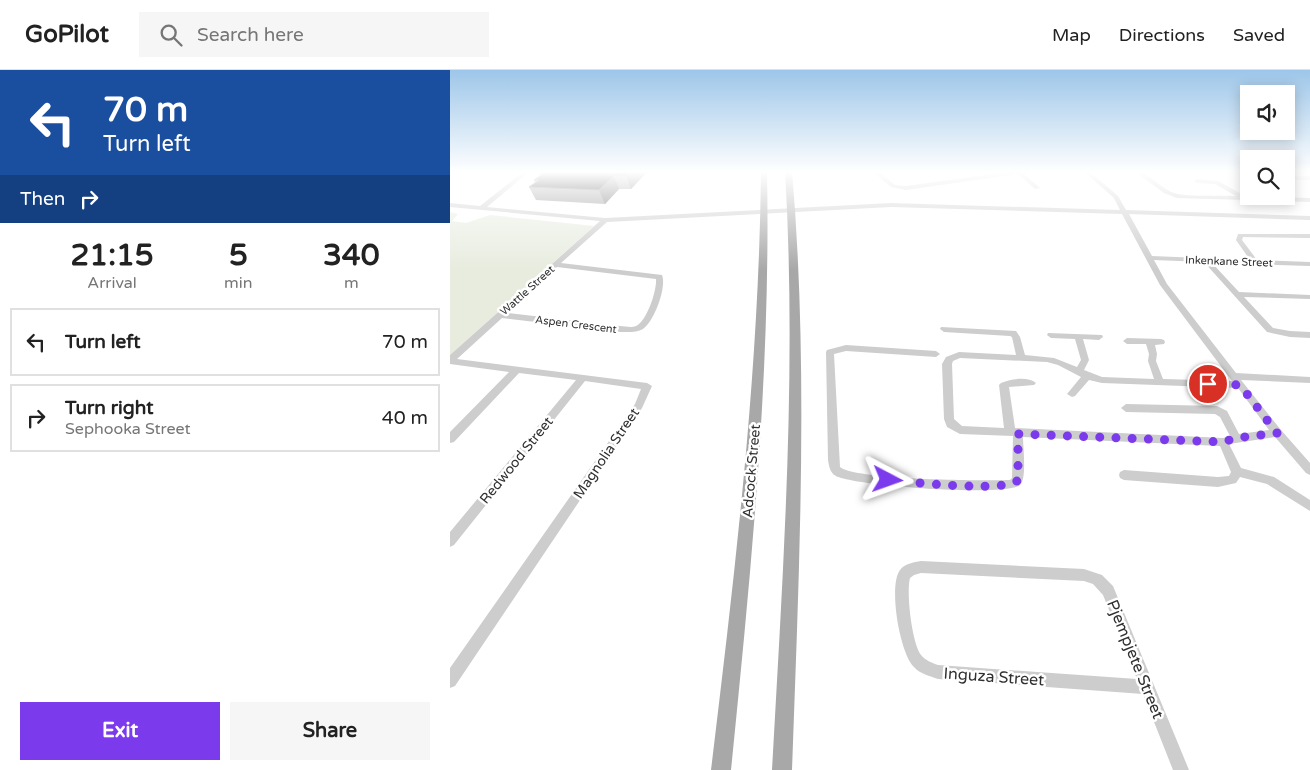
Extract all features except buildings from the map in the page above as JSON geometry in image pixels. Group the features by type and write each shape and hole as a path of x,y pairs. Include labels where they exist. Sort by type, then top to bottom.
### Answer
{"main road":[{"name":"Adcock Street","path":"721,770 757,412 763,308 765,204"},
{"path":"782,770 792,572 794,438 791,204"}],"street":[{"path":"481,208 487,204"},
{"path":"1118,204 1164,285 1277,433 1310,470"},
{"path":"450,205 605,220 891,205 1310,218"},
{"name":"Wattle Street","path":"450,361 605,220"},
{"path":"1255,262 1239,240 1240,235 1310,236"},
{"name":"Inkenkane Street","path":"1148,258 1310,264"},
{"path":"1206,260 1270,330 1310,335"},
{"name":"Aspen Crescent","path":"501,315 620,329 635,328 647,320 660,285 659,277 556,265"},
{"path":"1236,294 1310,297"},
{"path":"944,329 1013,333 1016,336 1021,357"},
{"path":"1052,335 1099,337"},
{"path":"1072,394 1082,374 1085,360 1078,336"},
{"path":"1127,341 1161,342"},
{"path":"1150,343 1153,354 1152,361 1160,382"},
{"path":"936,354 846,348 830,352 833,460 834,468 839,473 869,479 987,487 1010,485 1018,480 1020,471 1004,385 1009,383 1031,383"},
{"path":"1240,385 1102,380 1082,374 1054,360 1021,357 959,355 949,359 947,364 951,424 960,430 970,432 1223,442 1236,438 1277,433"},
{"name":"Magnolia Street","path":"450,361 647,386 639,405 450,681"},
{"path":"450,438 516,370"},
{"path":"1233,376 1310,380"},
{"name":"Redwood Street","path":"450,541 583,378"},
{"path":"1126,408 1217,410 1224,414 1236,438"},
{"path":"1223,442 1237,472"},
{"path":"1124,475 1226,482 1235,477 1237,472"},
{"path":"1237,472 1270,480 1310,506"},
{"name":"Inguza Street","path":"1067,574 921,567 909,570 903,578 903,598 911,652 917,661 926,668 938,672 1147,687"},
{"name":"Pjempjete Street","path":"1067,574 1092,577 1103,583 1181,770"}],"shaded area":[{"path":"450,212 458,214 452,221 466,223 490,215 594,226 450,355"}],"route":[{"path":"888,480 987,487 1010,485 1018,480 1020,471 1018,434 1223,442 1236,438 1277,433 1240,385 1208,384"}]}
